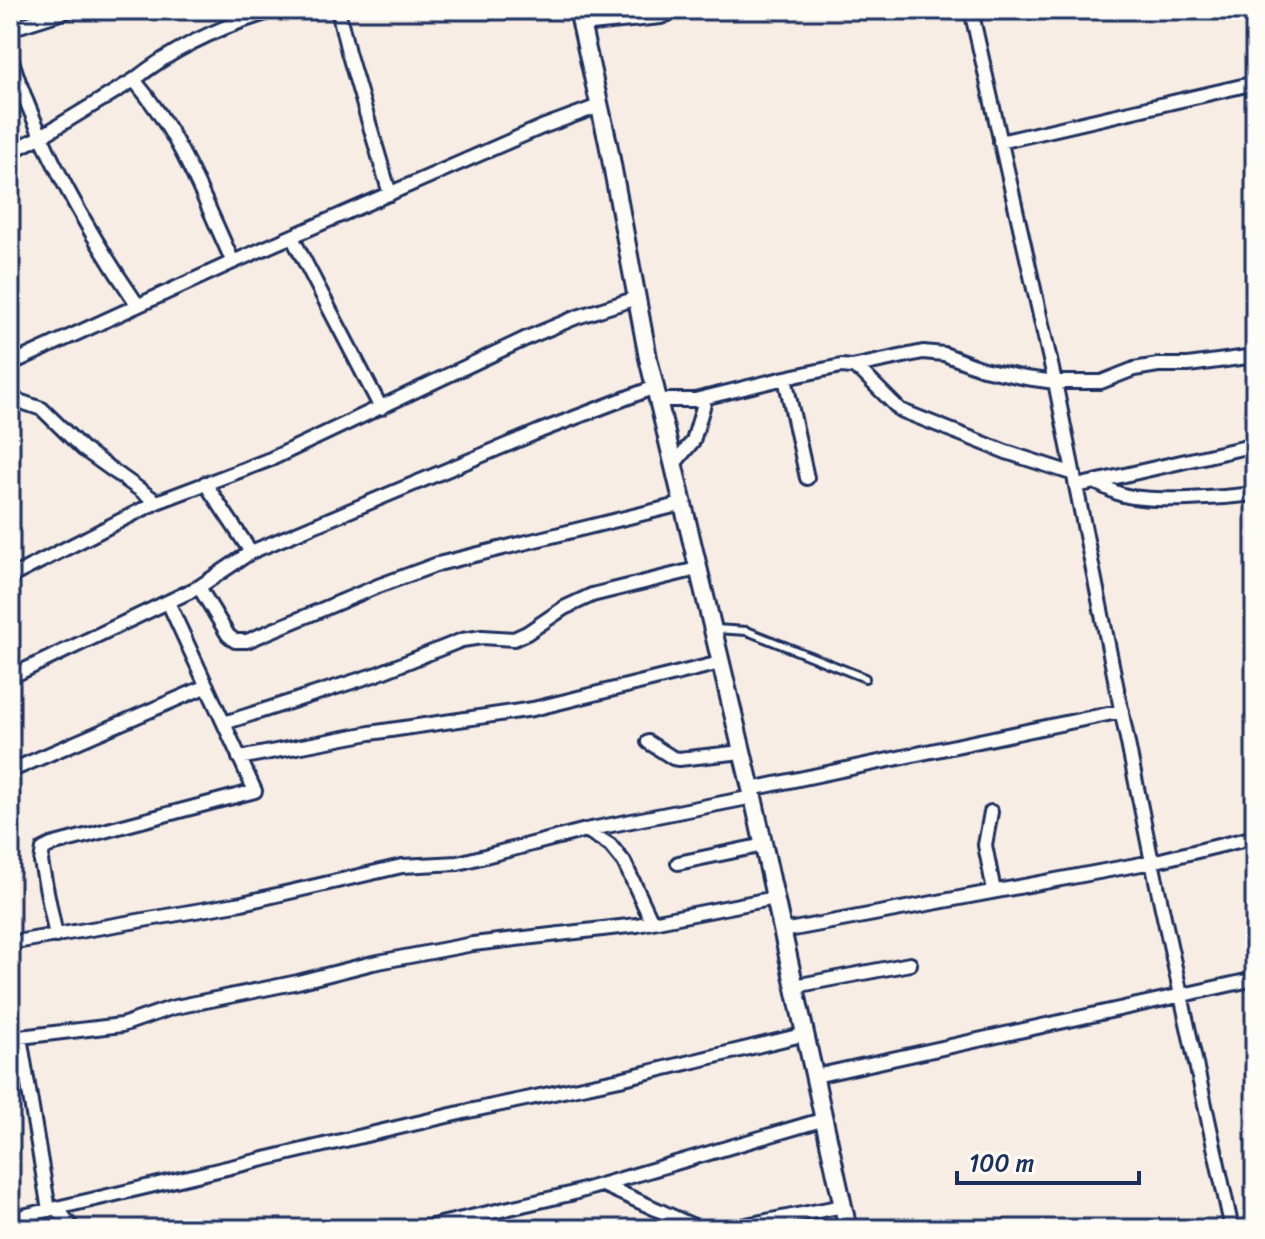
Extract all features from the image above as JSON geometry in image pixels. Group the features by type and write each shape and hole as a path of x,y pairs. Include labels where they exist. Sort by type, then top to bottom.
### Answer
{"street":[{"path":"10,29 70,10"},
{"path":"10,152 134,80 159,59 203,36 276,10"},
{"path":"338,10 390,194"},
{"path":"678,10 661,17 579,18 657,394 764,845 848,1229"},
{"path":"971,10 1076,480 1152,862 1232,1229"},
{"path":"10,55 40,137 109,263 137,304"},
{"path":"134,80 161,114 182,148 233,262"},
{"path":"1000,142 1255,83"},
{"path":"10,364 137,304 599,106"},
{"path":"292,237 381,408"},
{"path":"10,577 157,502 271,459 529,337 577,317 637,298"},
{"path":"10,677 199,587 251,552 540,431 657,394 706,397 841,366 852,367 923,352 944,354 995,372 1055,382 1101,382 1134,369 1255,356"},
{"path":"852,367 862,372 900,410 1076,480 1094,482 1124,495 1145,497 1222,498 1255,494"},
{"path":"785,378 807,478"},
{"path":"674,464 693,441 706,397"},
{"path":"10,398 42,409 83,449 157,502"},
{"path":"1094,482 1255,445"},
{"path":"205,483 251,552"},
{"path":"199,587 228,635 235,641 247,641 438,564 682,504"},
{"path":"224,723 377,674 462,640 482,637 514,639 564,608 592,595 697,569"},
{"path":"56,936 41,862 43,849 255,791 168,602"},
{"path":"239,758 370,733 533,709 720,663"},
{"path":"10,771 207,686"},
{"path":"10,943 242,903 402,866 458,863 586,830 1122,711"},
{"path":"648,742 679,759 742,752"},
{"path":"991,812 985,845 994,891"},
{"path":"586,830 610,845 624,862 652,922"},
{"path":"783,931 1152,862 1255,837"},
{"path":"678,863 764,845"},
{"path":"73,1229 53,1209 15,1038 122,1025 171,1008 473,944 652,922 775,898"},
{"path":"795,986 910,964"},
{"path":"815,1076 1255,979"},
{"path":"10,1219 300,1149 359,1139 806,1034"},
{"path":"419,1229 470,1223 825,1119"},
{"path":"603,1185 700,1229"},
{"path":"726,1229 843,1206"}],"lane":[{"path":"712,629 747,631 865,678"}]}
